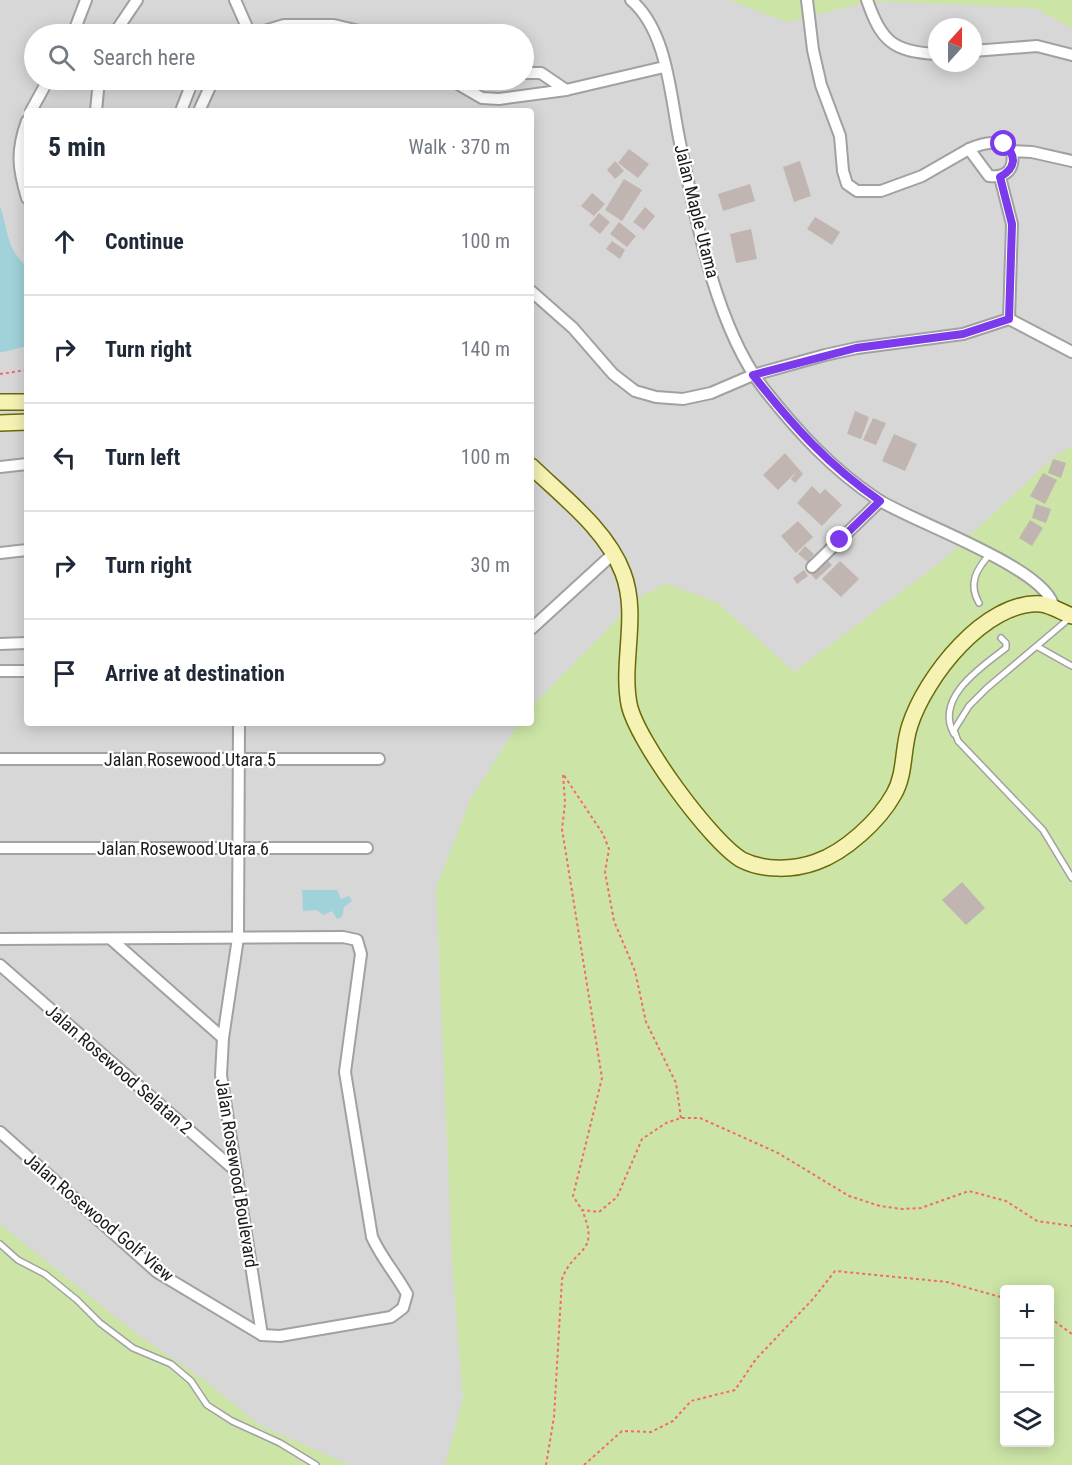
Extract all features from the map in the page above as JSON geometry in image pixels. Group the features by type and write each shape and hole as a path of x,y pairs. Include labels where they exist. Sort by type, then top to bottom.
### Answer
{"street":[{"path":"77,24 86,0"},
{"path":"121,24 137,0"},
{"path":"235,0 247,24"},
{"name":"Jalan Maple Utama","path":"631,0 644,11 662,46 664,66 706,260 753,375 804,437 834,467 880,501 989,555 1037,583 1054,601 1054,609"},
{"path":"807,0 813,50 821,85 840,136 843,171 847,184 857,191 881,191 922,176 969,149 993,142 1004,144 1012,151 1032,152 1072,161"},
{"path":"867,0 873,19 887,42 904,50 928,53"},
{"path":"982,50 1037,46 1072,55"},
{"path":"468,90 482,98 500,99 566,90 664,66"},
{"path":"534,73 541,73 566,90"},
{"path":"33,108 43,90"},
{"path":"96,108 98,90"},
{"path":"182,108 189,90"},
{"path":"200,108 208,90"},
{"path":"24,130 20,141 19,170 24,188"},
{"path":"969,149 989,176 1000,177 1009,172 1014,162 1012,151"},
{"path":"1000,177 1012,224 1009,319"},
{"path":"534,294 573,327 613,374 635,391 656,397 683,399 711,393 753,375 856,348 963,334 1009,319 1072,352"},
{"path":"0,402 24,402"},
{"path":"0,423 24,422"},
{"path":"0,467 24,464"},
{"path":"534,469 614,553 624,575 630,601 626,682 630,707 641,735 684,796 727,848 743,860 766,867 792,868 817,862 843,847 877,816 894,794 903,770 909,728 918,702 936,674 988,620 1017,606 1043,604 1072,616"},
{"path":"812,567 880,501"},
{"path":"0,553 24,550"},
{"path":"534,626 614,553"},
{"path":"0,644 24,643"},
{"path":"0,671 24,671"},
{"name":"Jalan Rosewood Boulevard","path":"239,726 238,938 223,1038 221,1075 262,1335"},
{"name":"Jalan Rosewood Utara 5","path":"0,759 380,759"},
{"name":"Jalan Rosewood Utara 6","path":"0,848 366,848"},
{"path":"0,939 343,937 357,940 361,954 345,1072 372,1237 383,1261 399,1279 407,1294 403,1308 391,1317 280,1336 262,1335"},
{"path":"112,940 223,1038"},
{"name":"Jalan Rosewood Selatan 2","path":"0,965 237,1172"},
{"name":"Jalan Rosewood Golf View","path":"0,1132 157,1272 262,1335"}],"lane":[{"path":"979,603 974,594 974,579 989,555"},
{"path":"958,741 954,730 969,706 1072,616"},
{"path":"1001,638 1006,643 1006,648 982,667 952,701 948,715 950,725 958,741 1042,830 1072,878"},
{"path":"1038,647 1072,666"},
{"path":"0,1244 18,1260 45,1274 77,1300 100,1323 133,1348 171,1364 191,1381 207,1405 232,1421 280,1443 316,1465"}],"path":[{"path":"0,374 24,370"},
{"path":"546,1465 555,1407 562,1279 565,1269 589,1241 590,1229 573,1196 602,1078 562,829 565,803 563,774 603,834 609,849 605,872 614,921 635,971 646,1022 676,1083 681,1118"},
{"path":"582,1210 599,1212 617,1197 642,1139 666,1123 681,1118 700,1118 718,1124 778,1153 849,1196 880,1206 902,1209 921,1208 969,1191 1006,1201 1037,1221 1072,1226"},
{"path":"584,1465 622,1431 651,1432 673,1421 691,1401 735,1390 756,1359 813,1299 835,1271 947,1282 1000,1297"},
{"path":"1054,1321 1072,1334"}],"shaded area":[{"path":"0,0 1072,0 1072,1465 0,1465"}],"green space":[{"path":"728,0 1072,0 1072,28 1034,8 871,1 787,22"},
{"path":"1072,446 1072,1465 445,1465 463,1398 453,1278 436,888 471,798 517,726 534,726 534,704 638,598 666,583 718,603 794,672 941,562 1053,458"},
{"path":"0,1224 138,1335 204,1380 261,1426 350,1465 0,1465"}],"water":[{"path":"0,206 11,246 24,264 24,347 0,352"},
{"path":"302,890 337,890 341,899 349,896 352,901 344,907 342,917 337,919 332,911 323,915 317,910 303,911"}],"building":[{"path":"629,149 649,164 638,178 618,163"},
{"path":"615,161 624,171 615,179 607,170"},
{"path":"800,161 811,196 794,202 783,167"},
{"path":"624,179 642,190 622,221 605,210"},
{"path":"750,184 755,201 723,211 718,194"},
{"path":"592,193 605,204 594,216 581,206"},
{"path":"645,207 655,216 644,230 633,222"},
{"path":"599,213 610,222 600,234 589,225"},
{"path":"815,217 840,232 832,245 807,229"},
{"path":"619,222 636,236 627,247 610,234"},
{"path":"751,229 757,259 736,263 730,234"},
{"path":"612,241 625,250 620,259 606,249"},
{"path":"855,411 869,417 861,439 847,434"},
{"path":"873,418 886,423 876,445 863,440"},
{"path":"894,434 917,444 905,471 882,461"},
{"path":"785,453 803,474 795,483 791,479 797,471 778,490 763,475"},
{"path":"1053,459 1066,463 1061,478 1048,473"},
{"path":"1043,473 1057,480 1045,504 1030,496"},
{"path":"812,486 820,494 825,489 842,505 822,526 797,503"},
{"path":"1036,504 1051,509 1046,523 1032,518"},
{"path":"1030,520 1043,528 1032,546 1019,538"},
{"path":"798,521 813,537 796,553 781,536"},
{"path":"805,546 814,554 808,562 798,554"},
{"path":"826,559 832,565 816,580 810,573"},
{"path":"840,561 859,579 841,597 822,579"},
{"path":"804,570 808,576 797,584 793,578"},
{"path":"962,882 985,908 966,925 942,900"}],"route":[{"path":"840,540 880,501 834,467 796,430 753,375 856,348 963,334 1009,319 1012,283 1012,224 1000,177 1009,172 1014,162 1012,151 1004,144"}]}
